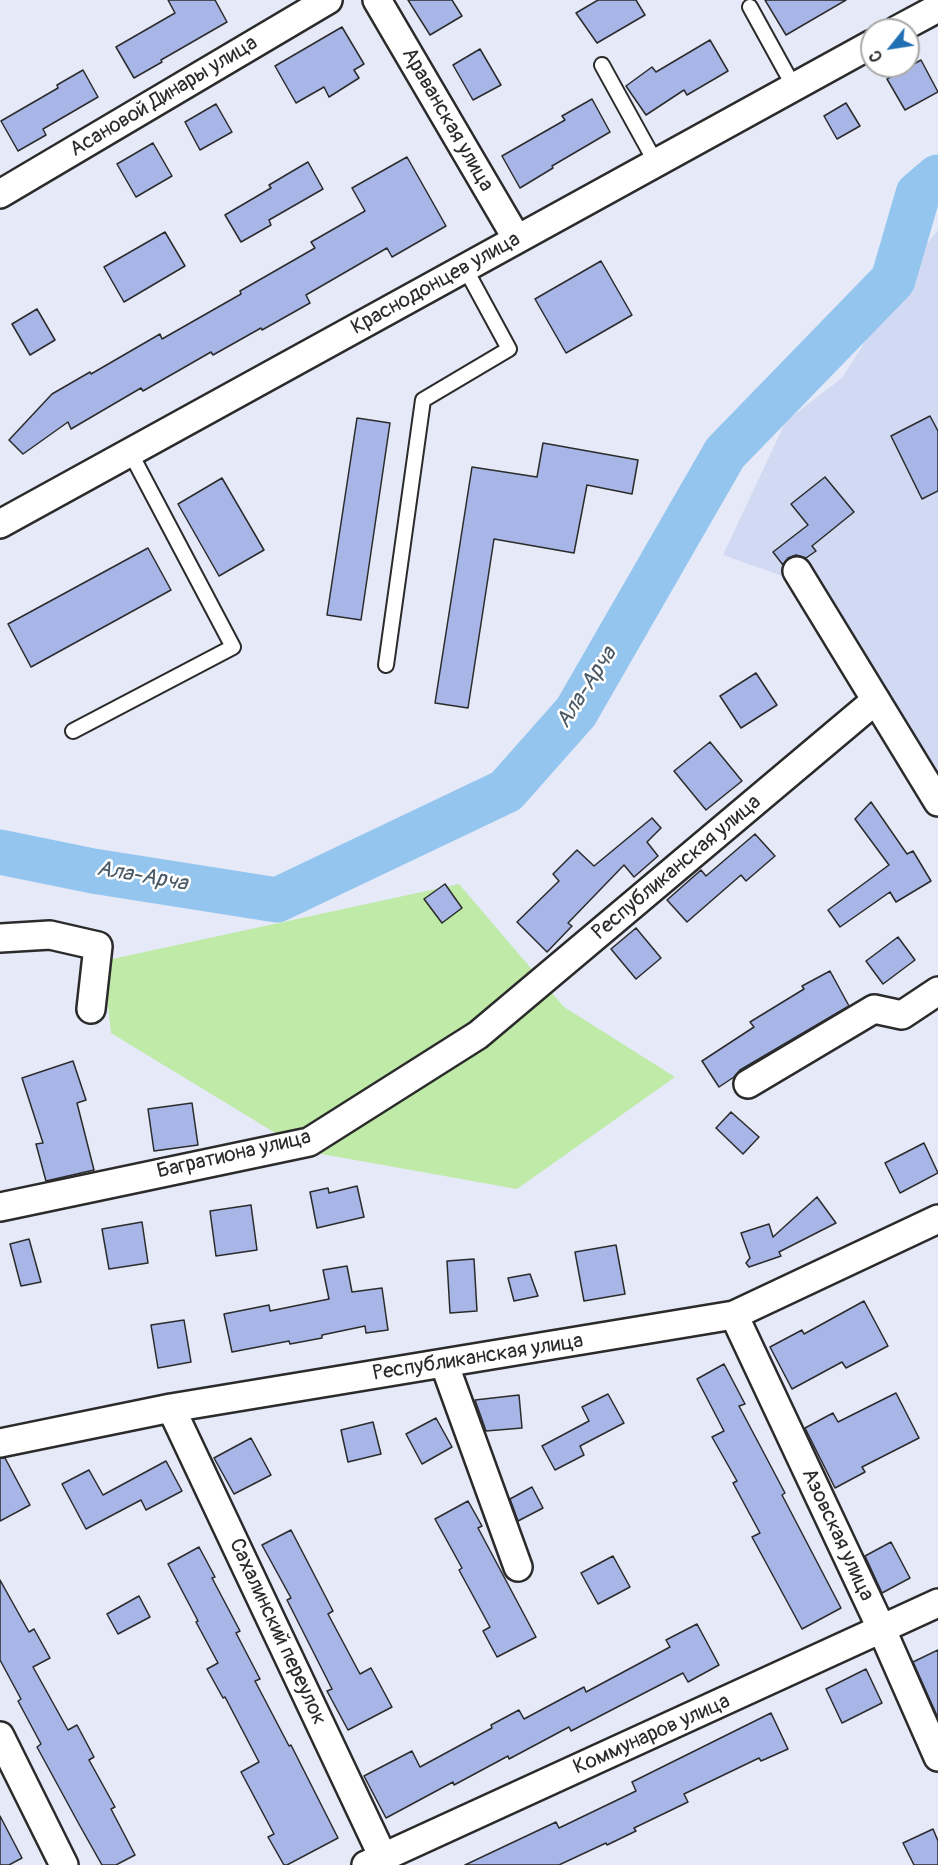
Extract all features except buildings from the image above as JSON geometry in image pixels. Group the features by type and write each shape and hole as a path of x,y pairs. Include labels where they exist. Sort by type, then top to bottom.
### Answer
{"street":[{"name":"Асановой Динары улица","path":"0,194 328,0"},
{"name":"Араванская улица","path":"377,0 517,239"},
{"path":"912,18 925,8"},
{"name":"Краснодонцев улица","path":"0,524 860,51"},
{"path":"797,571 938,802"},
{"name":"Республиканская улица","path":"478,1035 876,700"},
{"path":"0,938 50,935 98,946 91,1009"},
{"path":"748,1084 874,1009 902,1015 938,991"},
{"name":"Багратиона улица","path":"0,1207 309,1142 478,1035"},
{"name":"Республиканская улица","path":"0,1443 171,1408 734,1315 938,1219"},
{"name":"Азовская улица","path":"734,1315 882,1630 938,1757"},
{"path":"444,1363 518,1567"},
{"name":"Сахалинский переулок","path":"171,1408 374,1861"},
{"name":"Коммунаров улица","path":"374,1861 938,1603"},
{"path":"0,1736 64,1865"}],"lane":[{"path":"750,7 794,87"},
{"path":"602,65 656,162"},
{"path":"386,665 423,399 509,349 465,268"},
{"path":"73,730 233,647 130,452"}],"shaded area":[{"path":"938,230 938,776 819,589 723,555 786,421 842,378 926,245"}],"green space":[{"path":"459,884 564,1007 675,1077 517,1189 305,1151 111,1033 103,961"}],"waterway":[{"name":"Ала-Арча","path":"0,852 93,871 277,900 506,791 576,712 725,453 893,280 918,194 938,177"}]}
